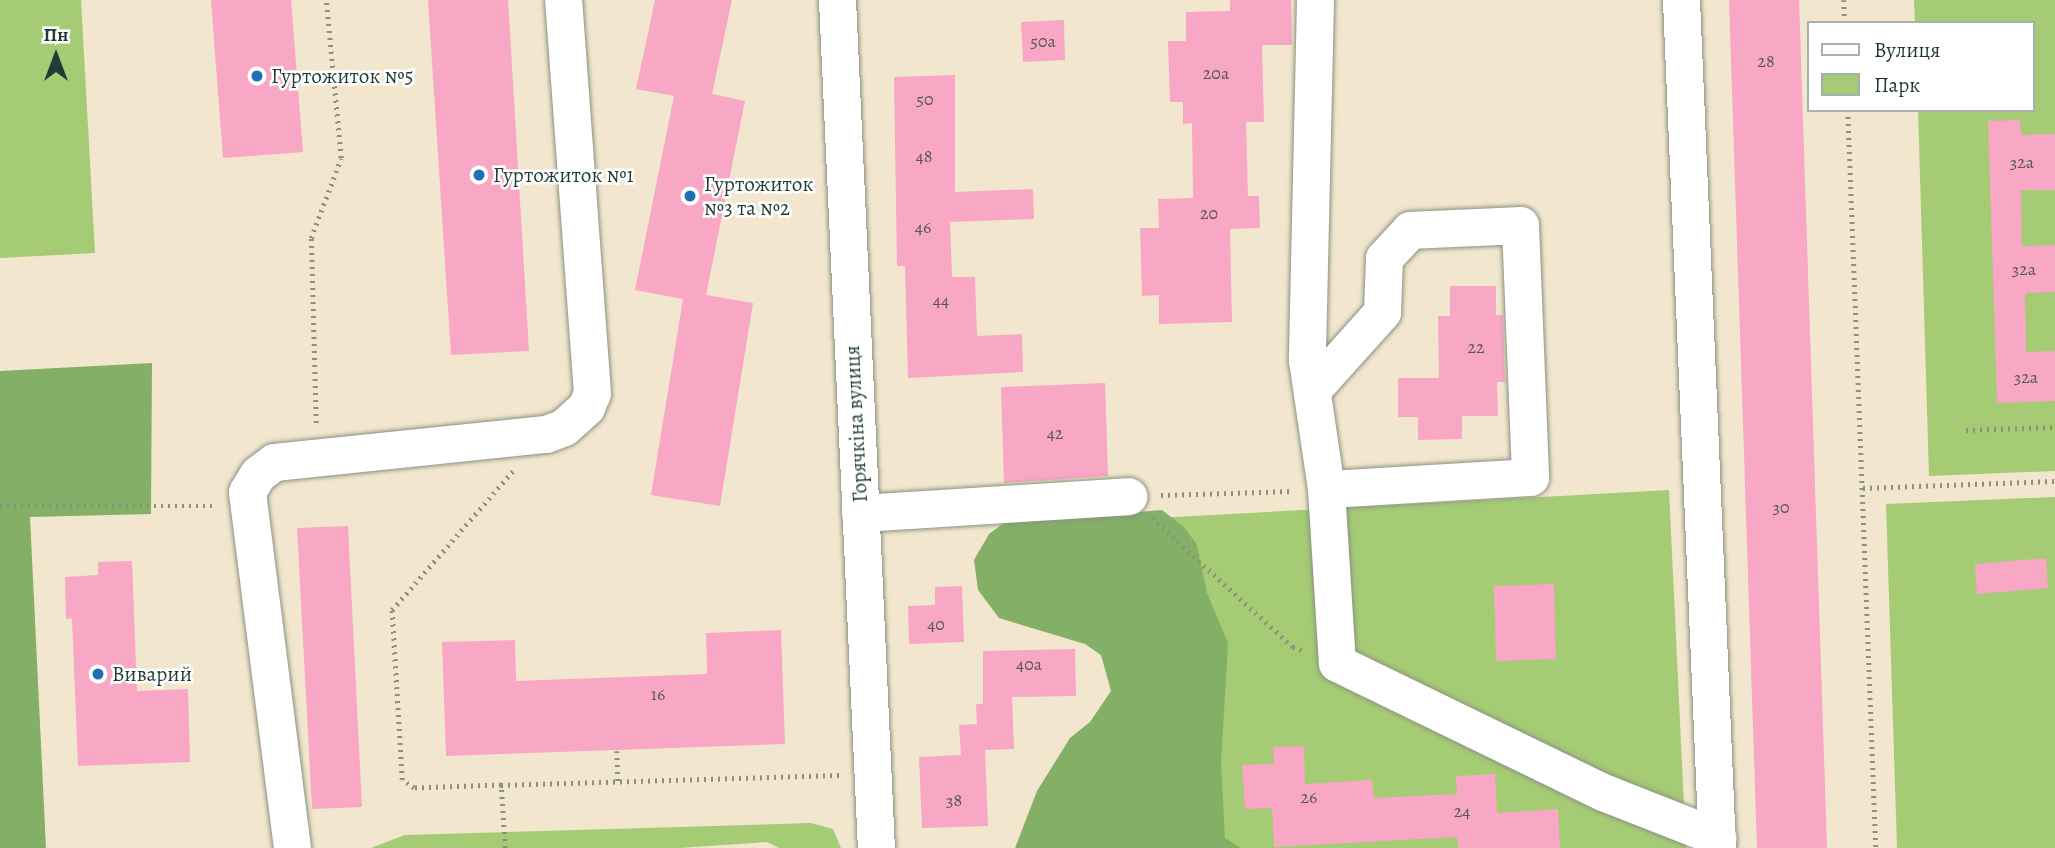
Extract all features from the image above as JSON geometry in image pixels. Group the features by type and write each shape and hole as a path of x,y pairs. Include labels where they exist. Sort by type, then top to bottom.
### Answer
{"street":[{"path":"292,848 248,522 247,492 274,463 546,434 576,418 592,393 563,0"},
{"name":"Горячкіна вулиця","path":"837,0 876,848"},
{"path":"1314,0 1307,360 1326,489 1337,663 1604,792 1717,843 1681,0"},
{"path":"1312,390 1382,312 1384,258 1410,230 1520,225 1530,477 1326,489"},
{"path":"860,513 1128,496"}],"path":[{"path":"316,436 311,238 341,159 326,0"},
{"path":"1844,0 1845,21"},
{"path":"1848,112 1876,848"},
{"path":"1966,430 2055,427"},
{"path":"546,434 392,610 401,780 414,788 848,775"},
{"path":"1863,488 2055,481"},
{"path":"1128,496 1326,489"},
{"path":"1128,496 1293,647 1337,663"},
{"path":"0,506 230,506"},
{"path":"617,751 618,782"},
{"path":"501,785 505,848"}],"green space":[{"path":"0,0 81,0 95,253 0,258"},
{"path":"1914,0 2055,0 2055,471 1929,476 1918,112 2034,112 2034,21 1915,21"},
{"path":"152,363 151,514 30,517 46,848 0,848 0,371"},
{"path":"1669,490 1686,848 1126,848 1138,519"},
{"path":"2055,497 2055,848 1897,848 1886,504"},
{"path":"1162,510 1184,527 1197,545 1207,593 1228,643 1221,763 1225,838 1241,848 1015,848 1037,791 1070,738 1090,722 1111,691 1101,655 1085,644 999,618 978,590 974,560 989,534 1004,523"},
{"path":"811,823 833,829 841,848 779,848 767,842 680,848 371,848 405,835"}],"building":[{"name":"Гуртожиток №5","path":"211,0 291,0 303,152 223,158"},
{"name":"Гуртожиток №1","path":"428,0 508,0 529,351 451,355"},
{"name":"Гуртожиток №3 та №2","path":"655,0 732,0 712,94 745,101 706,295 753,303 720,506 651,495 683,299 635,290 674,96 636,89"},
{"path":"1230,0 1291,0 1292,45 1262,45 1264,122 1246,122 1248,196 1259,196 1260,228 1230,229 1232,322 1159,324 1159,295 1142,296 1140,228 1159,228 1158,199 1193,198 1192,123 1183,124 1183,102 1170,102 1168,41 1186,41 1186,12 1230,11"},
{"path":"1729,0 1799,0 1827,848 1757,848"},
{"path":"1064,20 1065,60 1023,62 1021,22"},
{"path":"955,75 955,192 1033,189 1034,219 950,222 952,277 975,277 977,336 1022,334 1023,372 908,378 905,266 897,266 894,77"},
{"path":"2020,120 2021,135 2055,134 2055,190 2021,190 2022,246 2055,245 2055,292 2025,293 2026,352 2055,351 2055,401 1997,403 1988,121"},
{"path":"1450,286 1496,286 1496,315 1503,315 1505,382 1497,382 1498,416 1462,416 1462,439 1418,440 1418,417 1398,417 1398,378 1439,378 1438,316 1450,316"},
{"path":"1105,383 1108,476 1004,483 1001,387"},
{"path":"348,526 362,807 312,809 297,528"},
{"path":"2046,558 2048,588 1977,594 1975,564"},
{"name":"Виварий","path":"132,561 137,691 188,689 190,762 78,766 72,618 66,619 65,577 98,575 98,562"},
{"path":"1554,584 1556,659 1496,661 1494,586"},
{"path":"962,586 964,642 909,644 908,606 935,605 935,587"},
{"path":"781,630 785,744 446,756 442,642 515,640 516,681 707,674 706,633"},
{"path":"1075,649 1076,696 1012,697 1014,749 985,750 988,826 922,828 919,757 961,755 959,725 977,724 976,704 983,704 983,651"},
{"path":"1304,746 1305,784 1372,780 1374,798 1457,794 1456,776 1495,774 1497,813 1558,809 1560,848 1458,848 1457,837 1274,847 1272,808 1245,809 1242,765 1274,764 1273,747"}],"place":[{"name":"Гуртожиток №5","path":"257,76"},
{"name":"Гуртожиток №1","path":"479,175"},
{"name":"Гуртожиток №3 та №2","path":"690,196"},
{"name":"Виварий","path":"98,674"}]}
